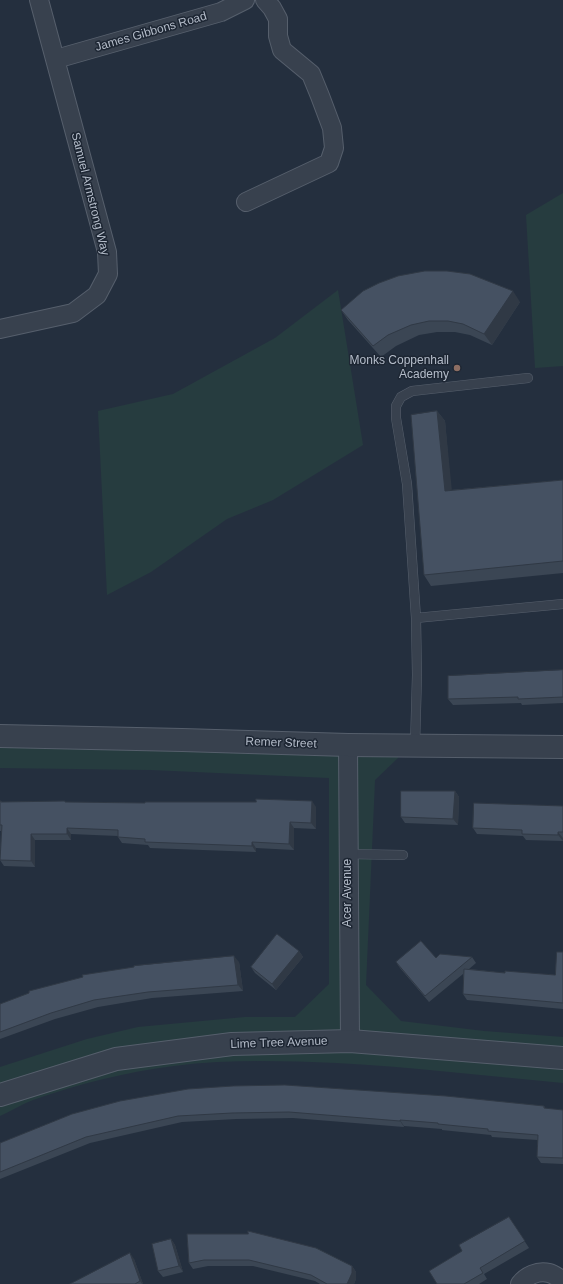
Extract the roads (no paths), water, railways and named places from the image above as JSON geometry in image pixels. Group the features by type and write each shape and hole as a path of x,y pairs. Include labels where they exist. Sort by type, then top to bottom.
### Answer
{"street":[{"name":"Samuel Armstrong Way","path":"0,329 73,313 97,295 108,274 107,252 39,0"},
{"name":"James Gibbons Road","path":"56,59 221,12 245,0"},
{"path":"246,202 330,163 334,148 332,128 311,74 282,50 278,36 278,19 272,8 264,0"},
{"name":"Remer Street","path":"0,736 182,740 348,746 563,746"},
{"name":"Acer Avenue","path":"348,746 350,1041"},
{"name":"Lime Tree Avenue","path":"0,1095 116,1059 232,1044 350,1041 563,1058"},
{"path":"520,1284 531,1275 541,1272 549,1273 563,1281"}],"lane":[{"path":"415,746 417,675 416,618 407,484 396,418 396,406 400,397 412,390 528,378"},
{"path":"416,618 563,604"},
{"path":"348,854 403,855"}],"place":[{"name":"Monks Coppenhall Academy","path":"457,368"}]}
